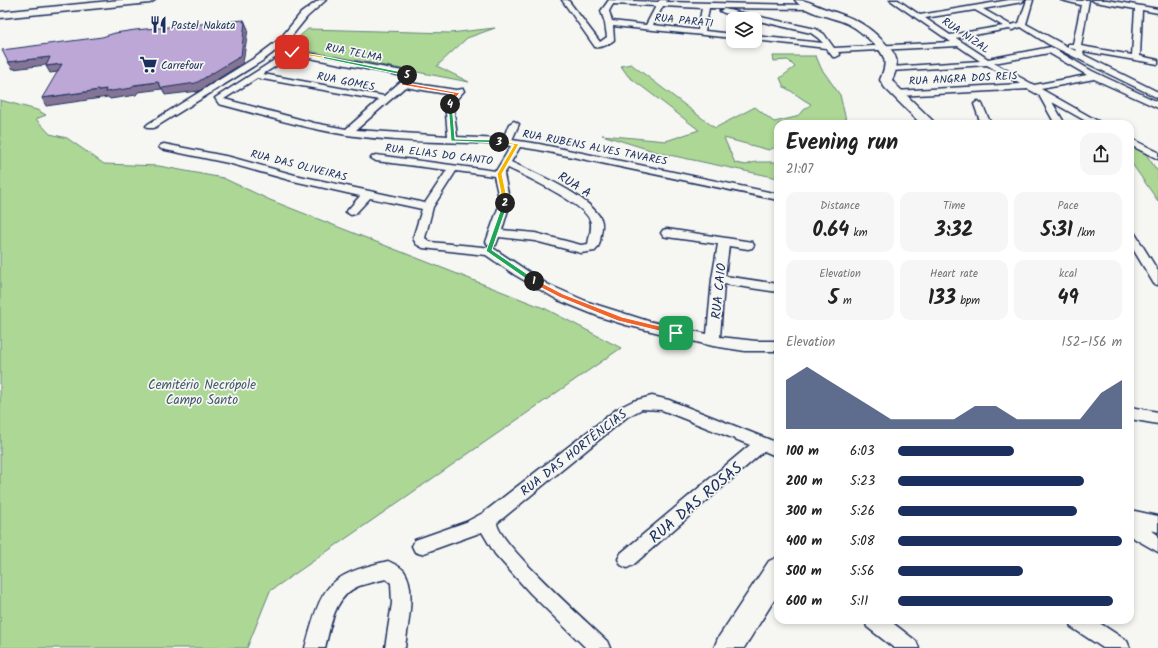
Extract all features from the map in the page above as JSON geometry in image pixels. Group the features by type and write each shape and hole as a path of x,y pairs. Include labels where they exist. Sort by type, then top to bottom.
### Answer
{"main road":[{"path":"0,15 150,0"},
{"path":"805,4 859,25 884,48 892,61 891,70 886,80 889,85 926,120"},
{"path":"728,648 774,576"}],"street":[{"path":"151,126 259,60 283,41 304,15 323,0"},
{"name":"RUA NIZAL","path":"893,0 987,62 1091,120"},
{"path":"989,0 997,4"},
{"path":"919,17 1022,0"},
{"path":"1022,25 1030,0"},
{"path":"1064,0 1085,2 1077,48 1082,57"},
{"path":"1095,0 1158,11"},
{"path":"567,5 598,45 606,42 610,38 605,11 611,1 663,2 707,6 805,4"},
{"path":"649,27 663,2"},
{"path":"701,33 707,6"},
{"path":"707,6 813,31 821,36 832,50"},
{"path":"975,8 1051,46 1082,57 1158,95"},
{"path":"1136,58 1139,8"},
{"name":"RUA PARATI","path":"608,23 726,35"},
{"path":"949,37 1022,25 1095,76 1158,105"},
{"path":"762,39 832,50 959,44"},
{"path":"891,70 987,62 1051,46 1077,48 1158,62"},
{"name":"RUA TELMA","path":"255,75 290,53 295,52 408,75 410,78 403,84"},
{"name":"RUA RUBENS ALVES TAVARES","path":"255,75 219,98 222,102 314,126 348,132 512,143 774,195"},
{"name":"RUA GOMES","path":"255,75 385,99"},
{"name":"RUA ANGRA DOS REIS","path":"898,93 1031,87 1095,76"},
{"path":"348,132 403,84 459,92 449,103 453,140"},
{"path":"1043,94 1057,120"},
{"path":"978,104 984,120"},
{"path":"1053,113 1076,112"},
{"path":"489,251 505,203 499,174 506,163 512,143 514,124"},
{"path":"1134,143 1154,153 1158,163"},
{"name":"RUA DAS OLIVEIRAS","path":"164,147 230,160 293,178 428,207"},
{"name":"RUA ELIAS DO CANTO","path":"376,158 499,174"},
{"name":"RUA A","path":"495,233 535,237 581,249 588,249 594,245 596,221 590,211 575,200 542,181 506,163"},
{"path":"453,168 428,207 420,231 419,238 422,243 427,245 489,251 524,276 561,295 620,319 639,325 713,341 745,346 774,346"},
{"path":"351,212 367,194"},
{"path":"667,233 748,245"},
{"name":"RUA CAIO","path":"713,341 718,279 724,242"},
{"path":"1135,249 1158,281"},
{"path":"718,279 774,287"},
{"name":"RUA DAS HORTÊNCIAS","path":"421,546 456,534 489,519 622,413 636,405 651,401 664,404 774,449"},
{"path":"1134,414 1158,418"},
{"name":"RUA DAS ROSAS","path":"627,559 774,449"},
{"path":"489,519 489,529 501,548 536,587 600,648"},
{"path":"1134,519 1158,524"},
{"path":"1134,529 1158,544"},
{"path":"315,648 332,597 341,586 352,580 388,570 396,574 400,581 401,601 395,648"},
{"path":"879,624 909,648"},
{"path":"1084,624 1120,648"}],"green space":[{"path":"495,28 467,38 437,66 469,82 287,47 308,29 450,33"},
{"path":"773,56 816,56 821,68 840,95 846,120 783,120 796,117 811,104 784,87 780,78 795,67 788,60 774,61"},
{"path":"631,64 715,128 755,107 774,122 774,148 769,150 724,138 735,163 746,165 755,162 774,162 774,177 660,153 602,135 666,141 699,130 628,76 621,66"},
{"name":"Cemitério Necrópole Campo Santo","path":"0,100 37,110 46,115 36,119 50,134 67,138 104,164 159,166 223,178 270,200 546,309 621,348 270,591 247,648 0,648"},
{"path":"1134,147 1146,154 1158,172 1158,201 1134,167"}],"building":[{"name":"Carrefour","path":"244,20 241,56 196,83 162,88 158,82 134,85 132,88 105,92 106,89 42,98 62,64 46,66 50,57 8,62 2,50 102,37 115,33 135,30"}],"place":[{"name":"Pastel Nakata","path":"158,25"},
{"name":"Carrefour","path":"148,65"}],"route":[{"path":"292,52 405,74 410,76 410,78 403,84 458,93 449,103 453,140 496,141 517,144 499,174 505,196 505,203 504,210 489,251 524,276 561,295 620,319 639,325 676,333"}]}
